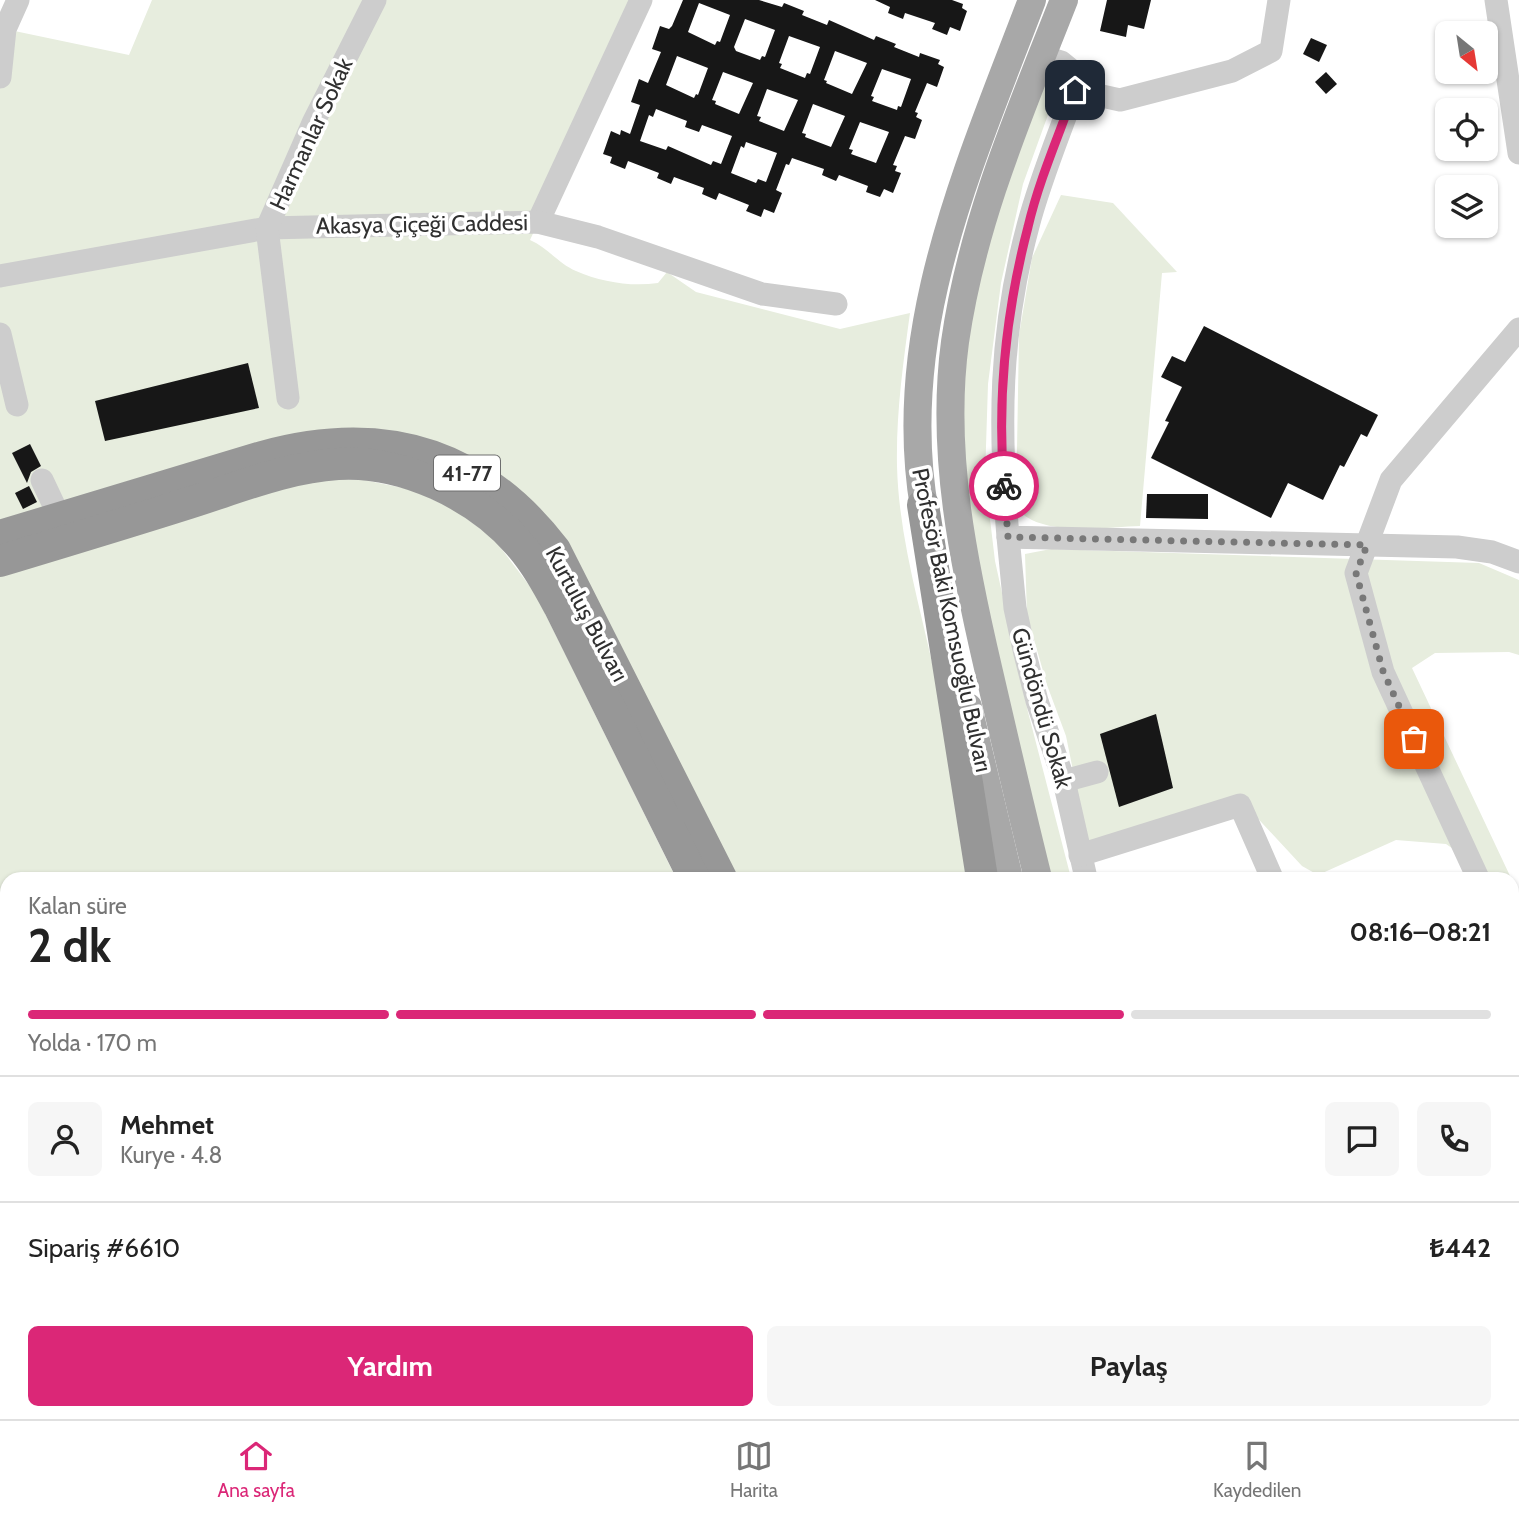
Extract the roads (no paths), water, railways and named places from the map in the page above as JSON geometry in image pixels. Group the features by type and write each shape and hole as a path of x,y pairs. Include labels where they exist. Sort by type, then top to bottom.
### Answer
{"highway":[{"name":"Kurtuluş Bulvarı","path":"0,536 273,453 331,443 363,442 421,452 475,477 523,513 555,550 718,872"},
{"name":"Kurtuluş Bulvarı","path":"0,561 265,479 318,466 341,464 380,467 434,483 491,517 535,564 559,606 691,872"},
{"path":"923,505 981,872"}],"main road":[{"name":"Profesör Baki Komsuoğlu Bulvarı","path":"1008,872 949,629 923,505 918,473 916,424 918,383 931,293 960,194 1032,0"},
{"name":"Profesör Baki Komsuoğlu Bulvarı","path":"1037,872 962,551 952,466 951,383 955,344 971,256 993,183 1064,0"}],"street":[{"path":"0,77 5,29 18,0"},
{"name":"Harmanlar Sokak","path":"288,398 267,228 313,123 375,0"},
{"path":"538,222 641,0"},
{"path":"1041,56 1061,62 1072,71 1075,90 1120,100 1232,71 1271,51 1279,0"},
{"path":"1496,0 1519,153"},
{"name":"Gündöndü Sokak","path":"1075,90 1028,225 1011,304 1002,383 1001,453 1015,608 1025,654 1063,781 1084,872"},
{"name":"Akasya Çiçeği Caddesi","path":"0,276 267,228 538,222 598,237 762,294 836,304"},
{"path":"1475,872 1383,671 1356,573 1391,481 1519,329"},
{"path":"0,334 17,405"},
{"path":"42,480 61,518"},
{"path":"1008,537 1457,547 1492,552 1519,562"},
{"path":"1063,781 1097,772"},
{"path":"1080,855 1240,805 1269,872"}]}
